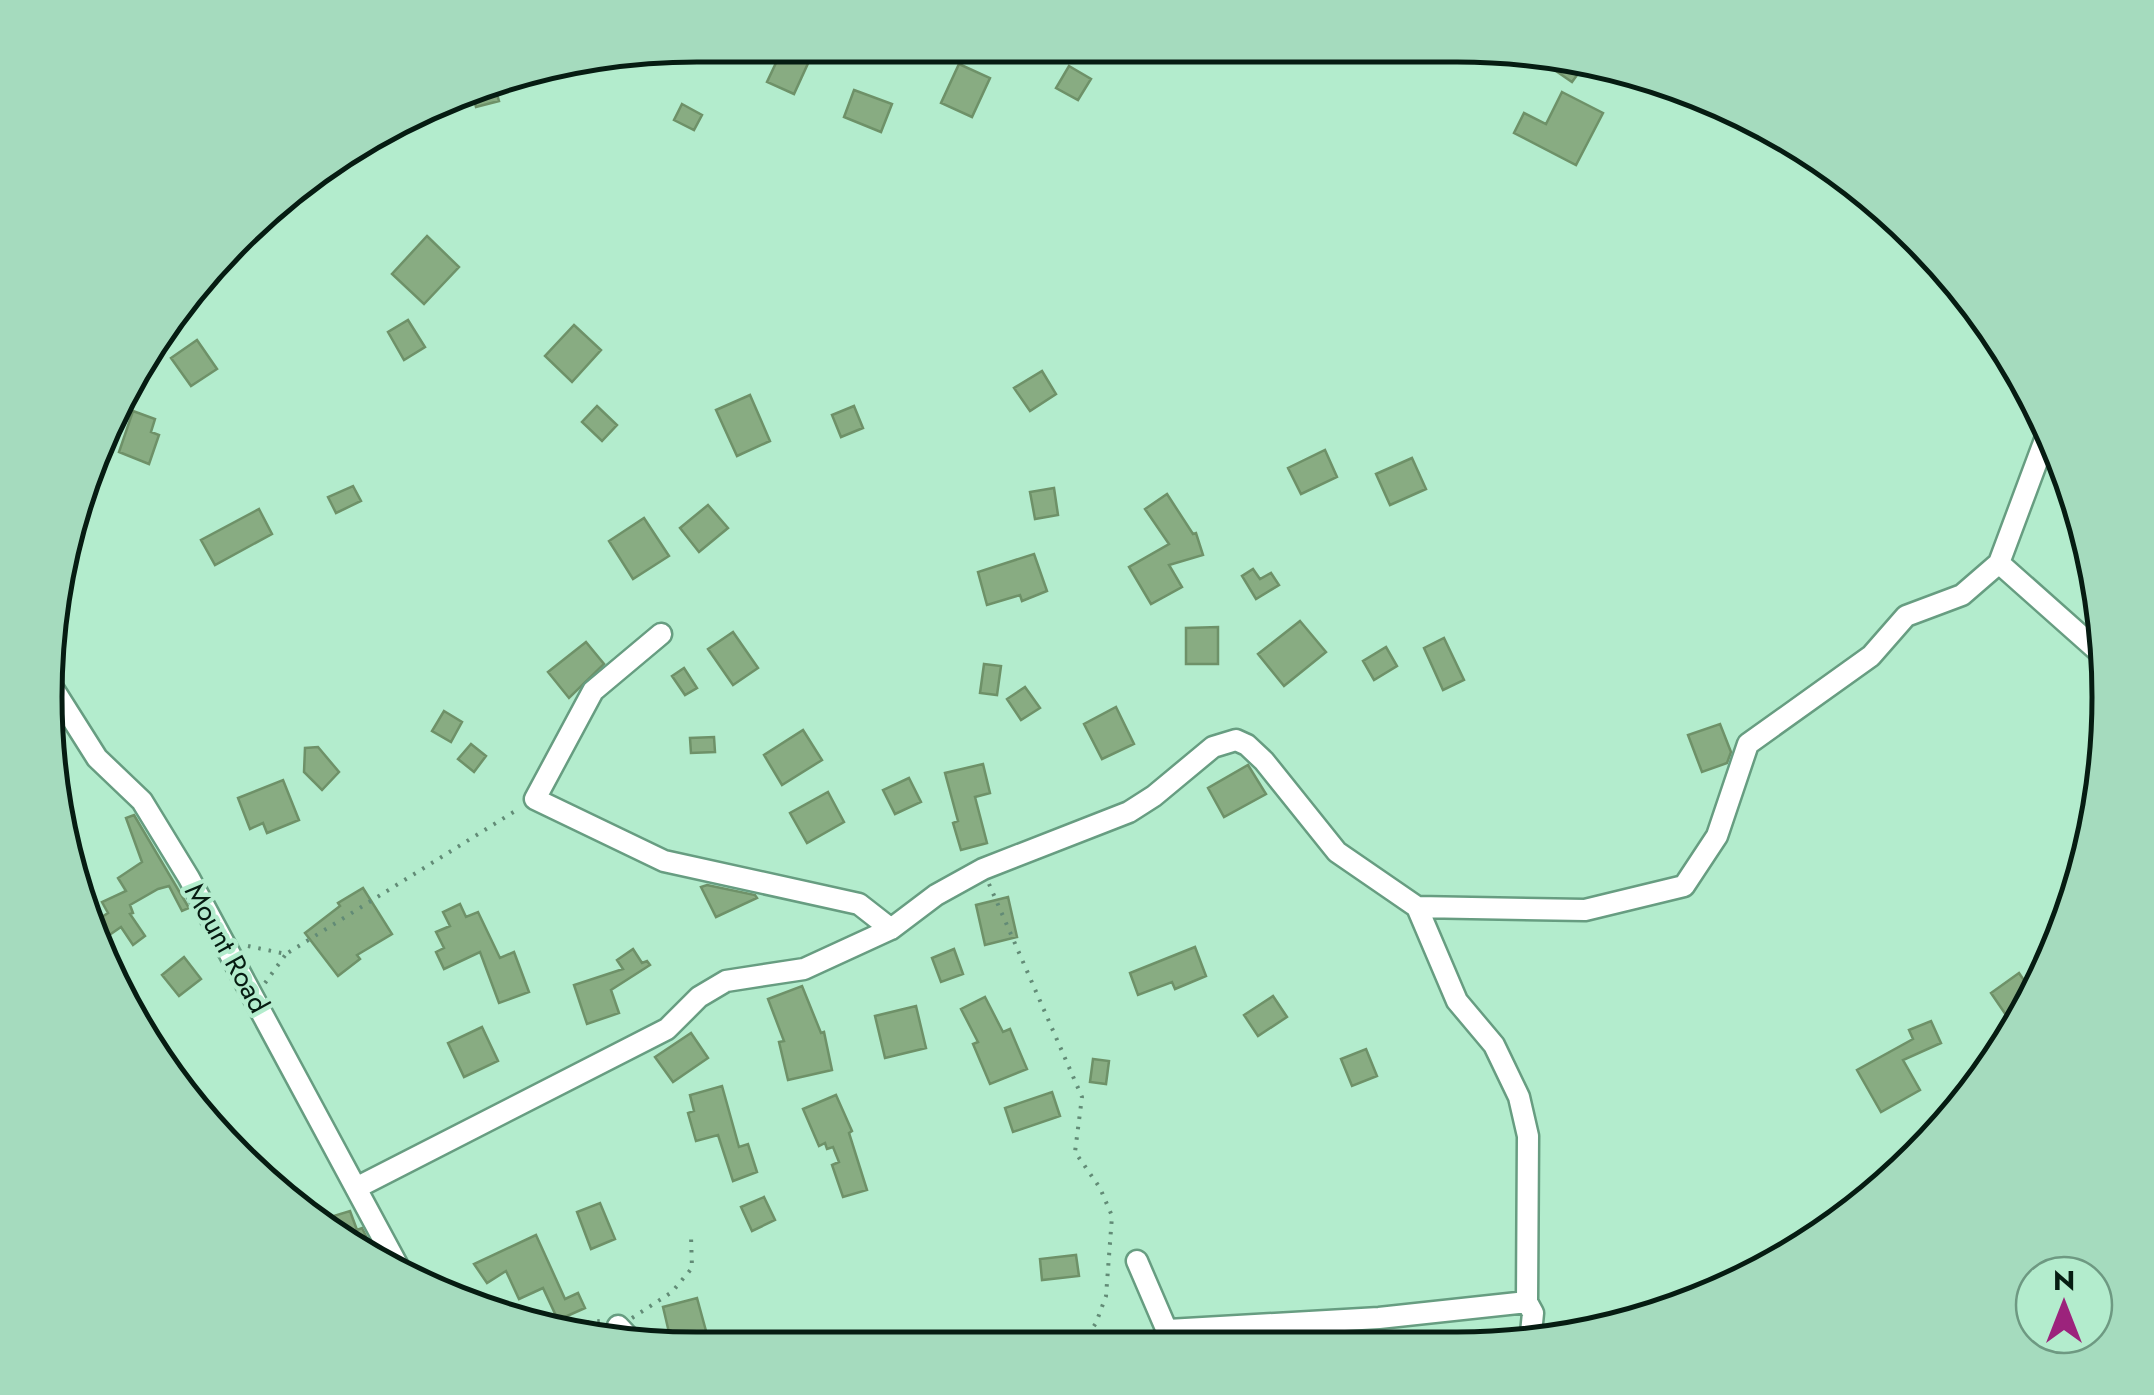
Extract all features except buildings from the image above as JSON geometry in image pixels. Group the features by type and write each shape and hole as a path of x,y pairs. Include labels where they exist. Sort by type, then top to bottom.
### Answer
{"street":[{"path":"1416,907 1584,910 1684,886 1717,836 1748,744 1870,656 1906,616 1962,595 2000,563 2041,450"},
{"path":"2000,563 2089,642"},
{"path":"661,634 593,691 535,799 664,861 858,904 891,929"},
{"name":"Mount Road","path":"62,702 97,758 142,801 224,938 391,1253"},
{"path":"356,1188 667,1029 699,997 726,981 804,969 891,929 936,895 983,869 1129,812 1213,747 1236,740 1264,761 1337,852 1416,907 1457,1001 1494,1045 1519,1097 1528,1136 1527,1302 1533,1313 1532,1328"},
{"path":"1137,1261 1168,1332"},
{"path":"1240,1332 1527,1302"}],"path":[{"path":"255,997 286,954 535,799"},
{"path":"983,869 1082,1097 1075,1152 1100,1188 1112,1216 1106,1296 1090,1332"},
{"path":"224,938 286,954"},
{"path":"583,1322 597,1320 618,1326 672,1292 692,1268 690,1236"}]}
